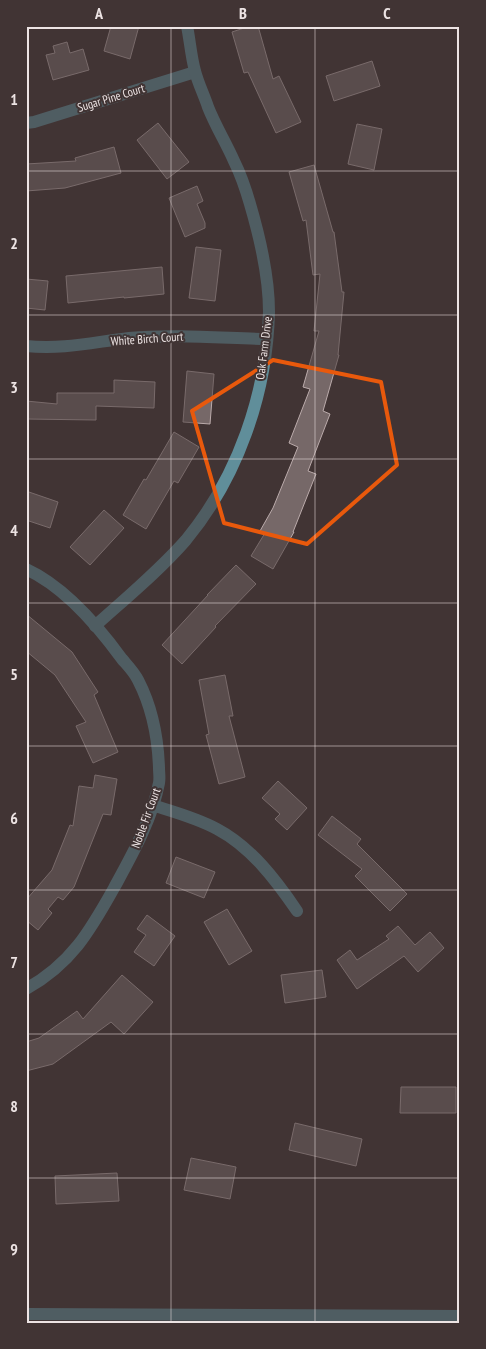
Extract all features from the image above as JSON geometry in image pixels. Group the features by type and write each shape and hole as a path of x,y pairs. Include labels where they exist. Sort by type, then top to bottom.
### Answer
{"street":[{"name":"Oak Farm Drive","path":"95,626 156,571 186,540 208,510 240,451 260,385 269,310 266,277 258,235 250,203 236,164 209,109 195,72 187,26"},
{"name":"Sugar Pine Court","path":"26,123 195,72"},
{"name":"White Birch Court","path":"26,346 68,347 129,338 175,336 267,339"},
{"name":"Noble Fir Court","path":"26,569 36,573 60,589 112,644 137,678 145,694 153,722 158,752 159,782 132,855 94,924 77,948 60,965 40,981 26,989"},
{"path":"152,805 190,817 218,829 239,844 259,862 282,888 297,911"},
{"path":"26,1314 460,1316"}],"highlighted area":[{"path":"273,360 381,382 397,465 307,544 224,523 192,411"}],"building":[{"path":"111,26 139,26 130,59 104,51"},
{"path":"250,26 258,26 273,79 279,76 301,122 276,133 248,72 244,73 232,32"},
{"path":"67,42 70,53 83,49 89,70 53,80 46,55 55,53 53,46"},
{"path":"372,61 380,86 334,101 326,76"},
{"path":"158,123 189,162 167,179 137,140"},
{"path":"357,124 382,129 374,170 348,164"},
{"path":"114,147 121,173 65,188 26,191 26,164 76,161 75,158"},
{"path":"314,165 334,232 342,292 344,292 339,355 323,411 330,414 308,471 316,474 294,532 273,569 251,556 265,533 260,531 273,508 298,447 289,443 310,389 303,387 319,331 314,331 320,274 313,275 306,220 303,221 289,172"},
{"path":"197,186 203,201 197,204 205,223 205,228 185,237 169,198"},
{"path":"196,247 221,250 215,301 189,298"},
{"path":"162,267 164,294 68,303 66,276"},
{"path":"26,279 48,281 45,310 26,308"},
{"path":"187,371 214,374 210,424 183,422"},
{"path":"114,380 155,382 154,408 96,406 96,420 26,419 26,401 57,404 57,393 114,393"},
{"path":"174,432 199,447 178,483 174,481 146,529 123,515"},
{"path":"26,491 58,502 50,528 26,520"},
{"path":"104,510 124,528 90,565 70,547"},
{"path":"236,565 256,584 215,626 182,664 162,645"},
{"path":"26,614 72,652 98,692 94,695 118,752 93,763 76,726 86,722 55,675 26,651"},
{"path":"225,675 233,716 229,716 245,777 219,784 206,735 209,734 199,680"},
{"path":"95,775 117,779 111,815 103,814 74,887 63,900 58,897 48,909 52,913 38,930 26,920 26,900 52,870 70,825 73,826 79,786 93,788"},
{"path":"278,781 307,808 287,830 275,819 280,814 262,798"},
{"path":"332,816 361,839 357,844 407,894 390,911 355,876 362,869 318,835"},
{"path":"176,857 215,872 204,898 166,883"},
{"path":"227,909 252,951 229,965 204,922"},
{"path":"147,915 175,936 154,966 134,952 146,935 137,929"},
{"path":"398,926 415,945 430,932 444,948 418,972 404,956 357,989 337,960 350,950 357,960 389,939 386,936"},
{"path":"322,970 326,997 285,1003 281,975"},
{"path":"122,975 153,1002 124,1034 111,1022 53,1064 26,1071 26,1042 39,1038 77,1011 83,1019"},
{"path":"401,1087 456,1087 456,1113 400,1113"},
{"path":"295,1123 362,1139 356,1166 289,1150"},
{"path":"191,1158 236,1167 230,1199 184,1190"},
{"path":"117,1173 119,1201 56,1204 55,1176"}]}
